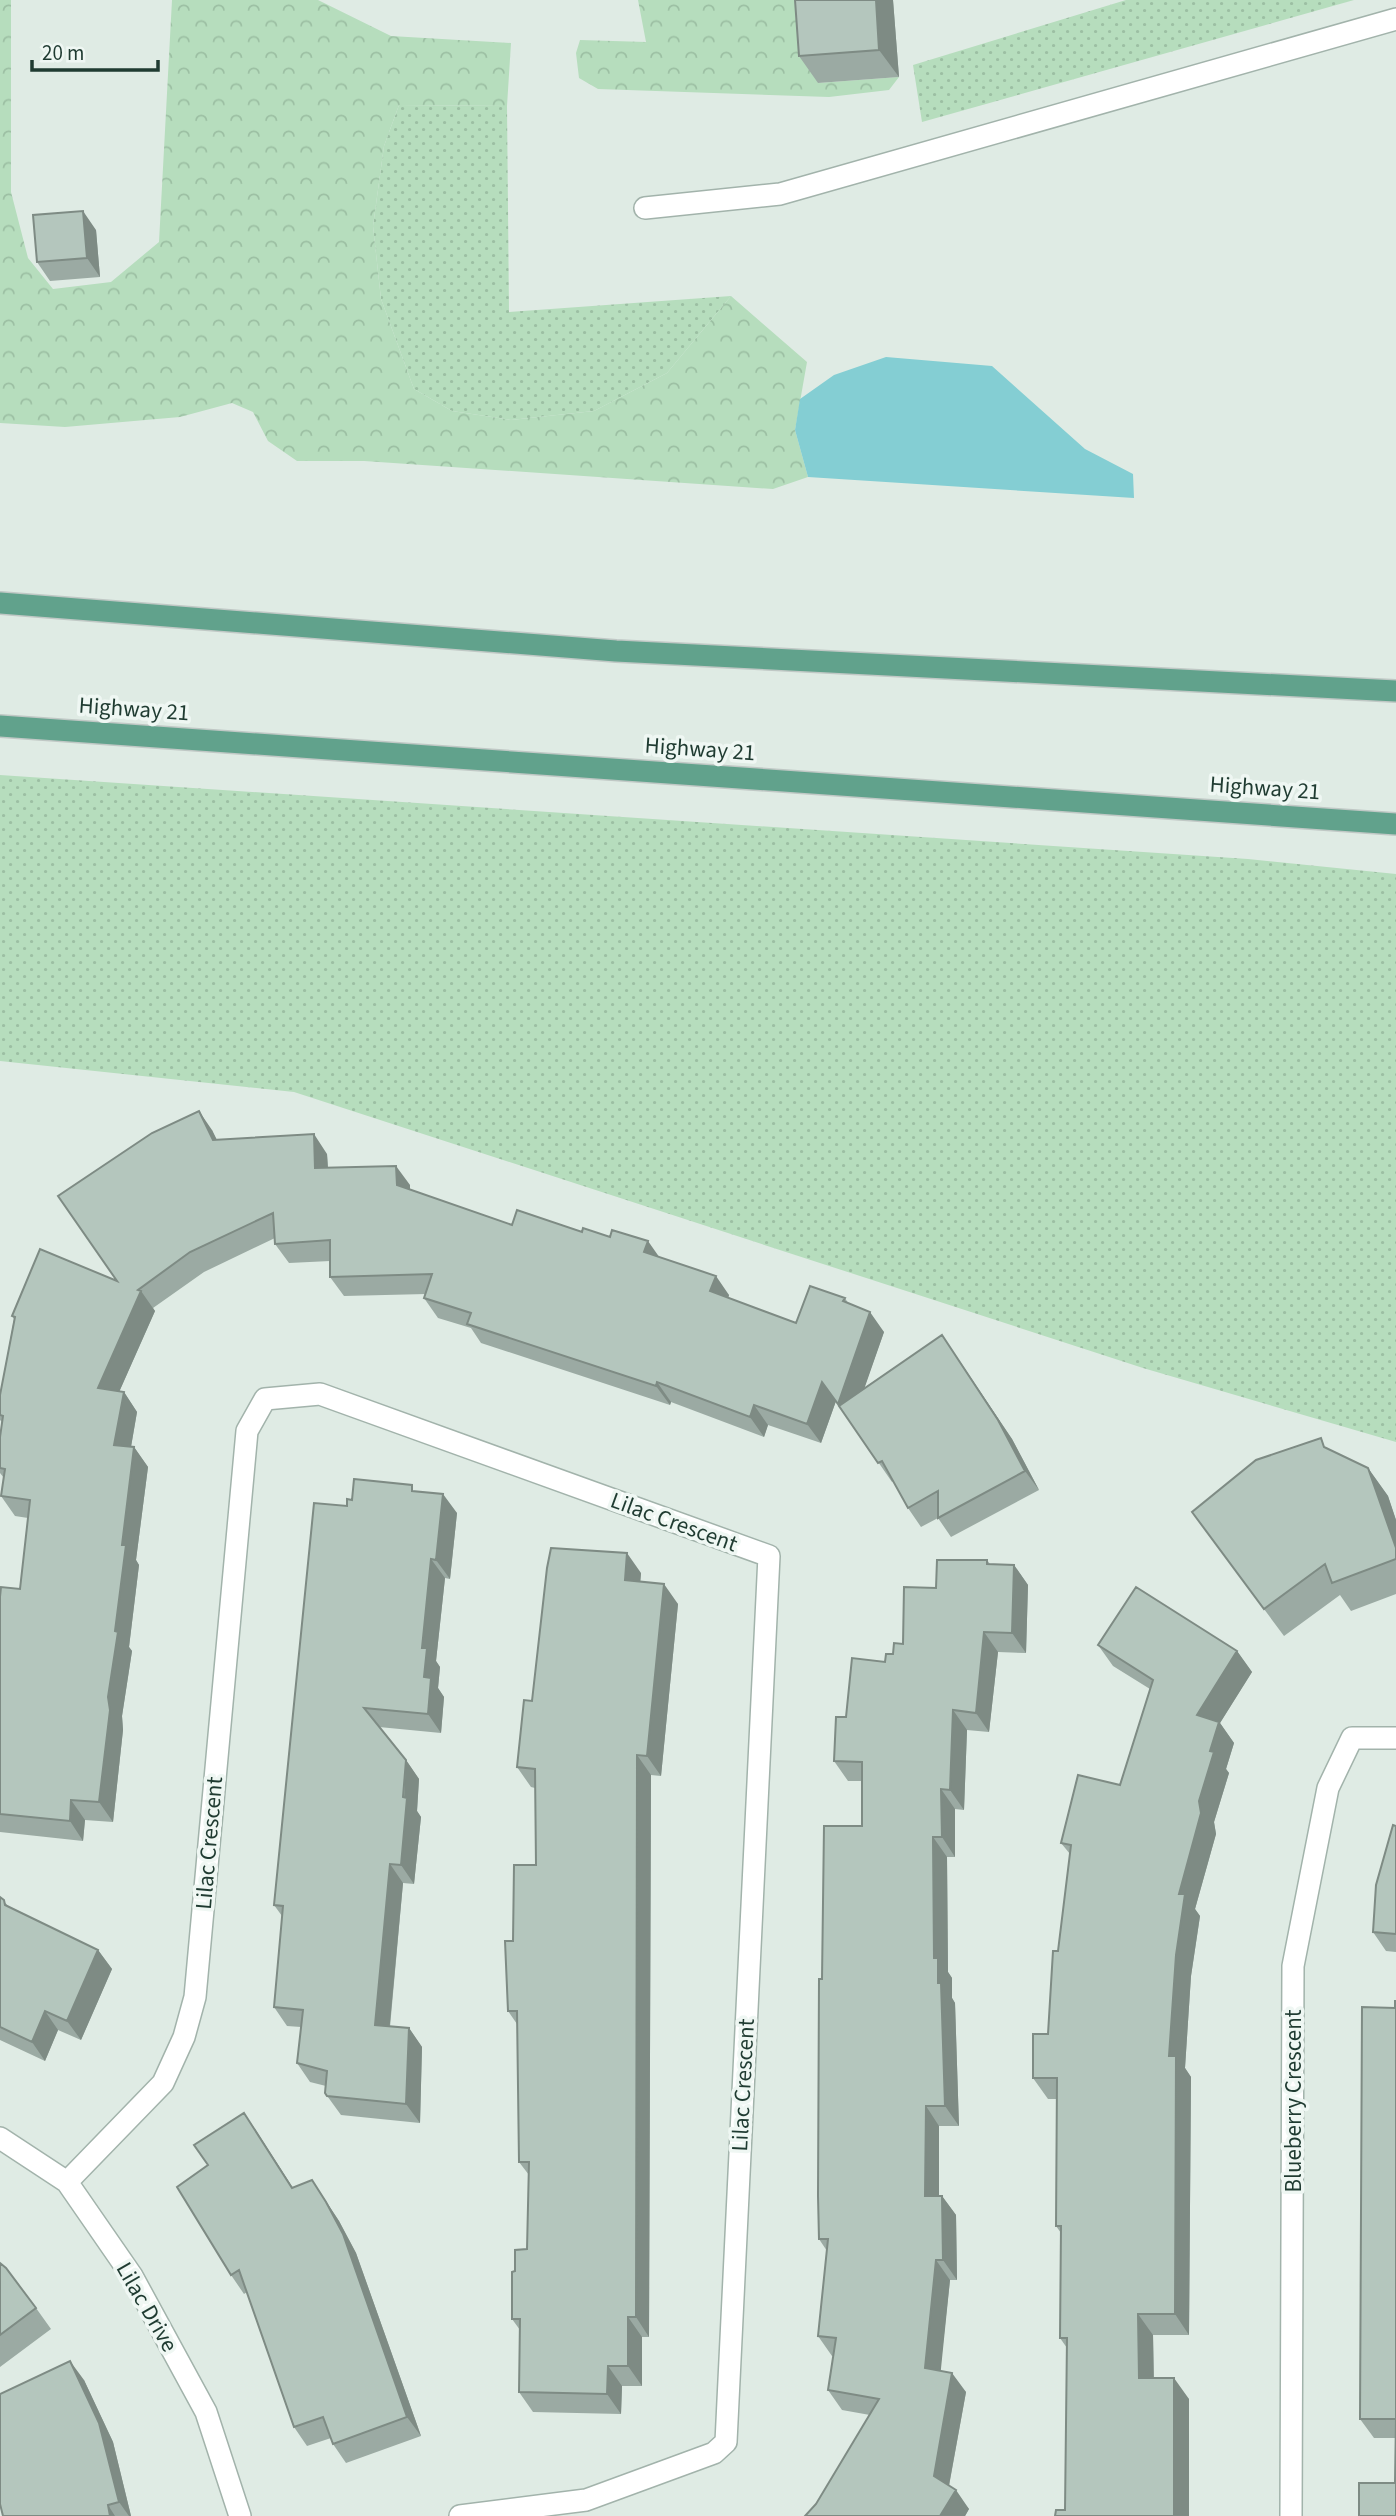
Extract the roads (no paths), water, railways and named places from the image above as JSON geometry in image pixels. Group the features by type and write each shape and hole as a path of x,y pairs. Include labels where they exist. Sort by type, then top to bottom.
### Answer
{"main road":[{"path":"0,603 616,651 1396,691"},
{"name":"Highway 21","path":"0,726 1396,824"}],"street":[{"path":"645,208 780,194 1396,19"},
{"name":"Lilac Crescent","path":"66,2182 163,2083 184,2037 195,1997 247,1431 265,1399 320,1394 769,1556 726,2442 714,2453 586,2500 460,2516"},
{"name":"Blueberry Crescent","path":"1291,2516 1293,1966 1328,1788 1352,1738 1396,1738"},
{"name":"Lilac Drive","path":"0,2138 66,2182 132,2276 206,2412 240,2516"}],"water":[{"path":"886,357 992,366 1085,449 1133,474 1134,498 808,477 795,430 800,399 834,375"}]}
